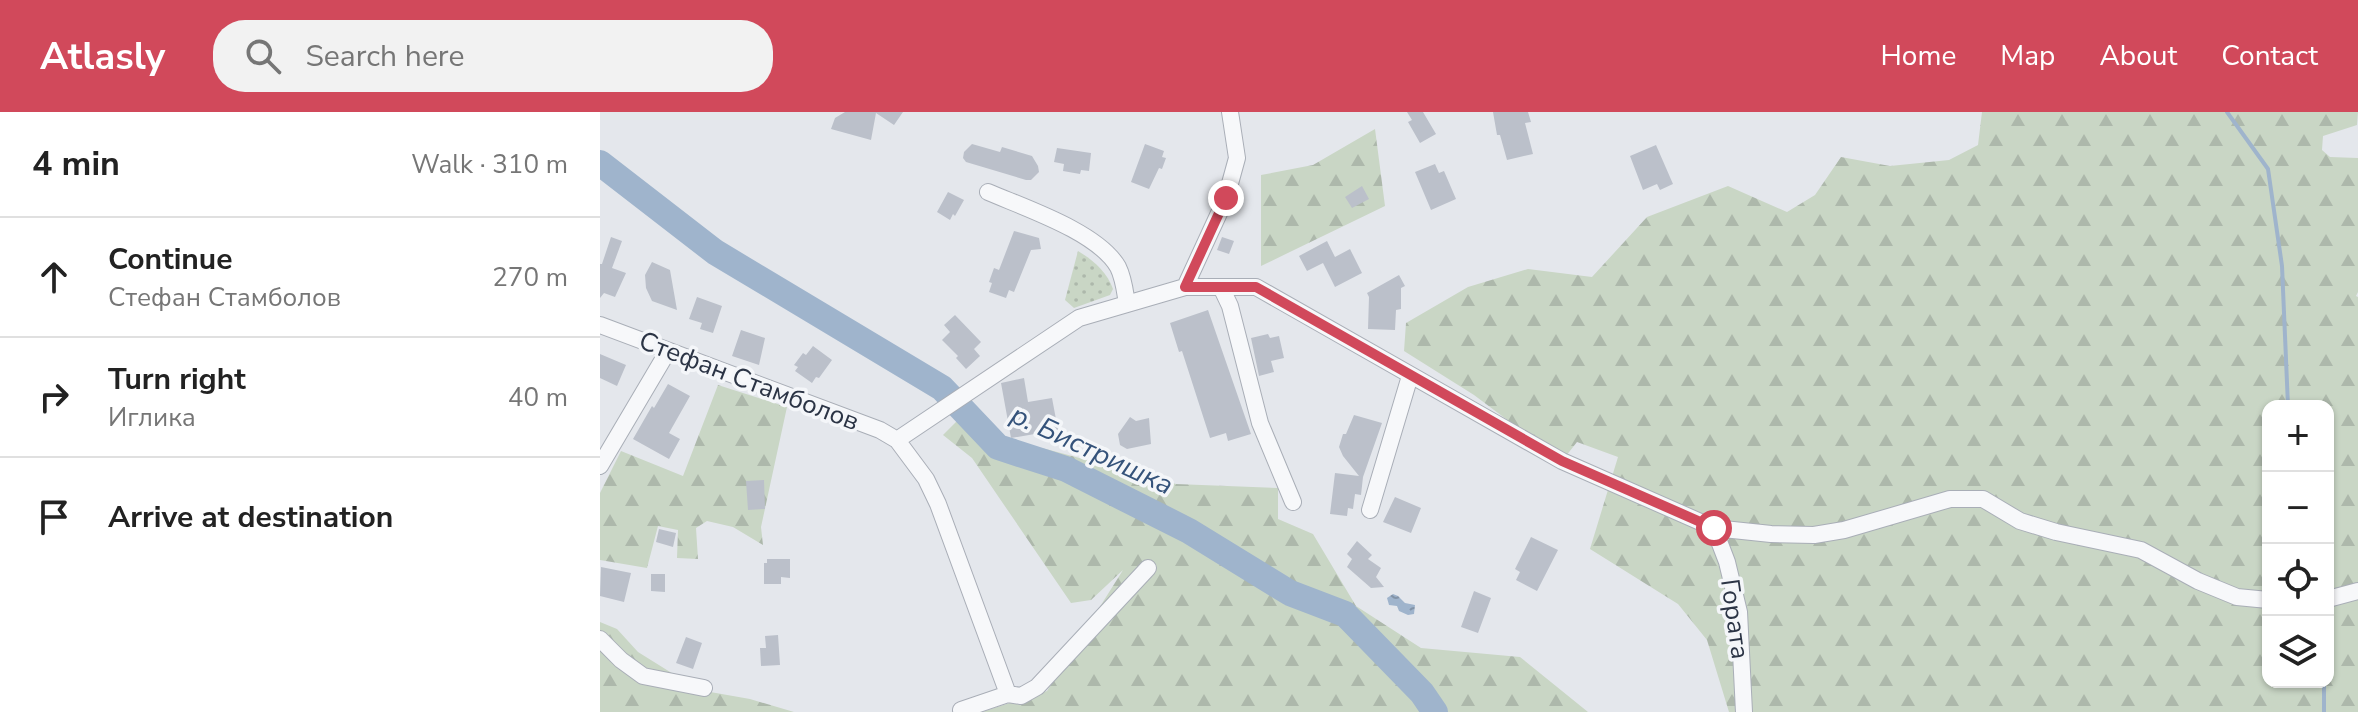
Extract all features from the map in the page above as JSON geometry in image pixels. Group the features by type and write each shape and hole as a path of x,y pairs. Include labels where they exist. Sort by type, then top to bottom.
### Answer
{"street":[{"path":"1185,287 1226,198 1237,158 1230,112"},
{"path":"988,192 1068,227 1098,246 1117,266 1127,304"},
{"path":"897,440 1079,318 1185,287 1256,287 1562,461 1714,528 1814,535 1844,530 1950,499 1983,499 2020,521 2141,550 2198,581 2237,597 2262,599"},
{"path":"1221,287 1230,306 1260,423 1293,502"},
{"name":"Стефан Стамболов","path":"600,325 880,430 897,440 926,479 938,504 1008,694"},
{"path":"600,466 668,351"},
{"path":"1370,510 1410,376"},
{"name":"Гората","path":"1714,528 1727,562 1739,612 1744,712"},
{"path":"961,710 1008,694 1021,696 1037,687 1148,568"},
{"path":"2334,597 2358,591"},
{"path":"600,639 643,676 704,688"}],"green space":[{"path":"1982,112 2358,112 2357,125 2323,136 2322,150 2330,157 2358,158 2358,712 1729,712 1707,640 1678,604 1590,549 1618,457 1577,442 1562,461 1474,395 1404,351 1406,323 1468,287 1528,269 1592,277 1647,217 1728,186 1787,212 1815,195 1841,157 1890,166 1949,160 1978,145"},
{"path":"1375,129 1385,206 1261,266 1261,175 1313,165"},
{"path":"1078,251 1099,267 1113,289 1110,295 1074,308 1065,300"},
{"path":"718,385 787,407 761,527 763,545 733,527 707,521 696,528 698,559 677,558 678,530 658,526 647,568 600,560 600,493 621,451 683,476"},
{"path":"970,408 997,440 1046,449 1176,484 1278,488 1278,519 1313,534 1356,606 1421,648 1520,657 1588,712 982,712 1047,691 1123,570 1091,600 1071,603 972,458 943,435"},
{"path":"600,622 617,629 638,652 699,690 750,699 794,712 600,712"}],"water":[{"path":"1393,594 1405,603 1415,605 1414,614 1408,615 1399,611 1397,606 1389,605 1387,598"}],"building":[{"path":"845,112 903,112 894,125 876,113 871,140 831,129 835,118"},
{"path":"1407,112 1423,112 1436,134 1420,143 1408,122 1412,120"},
{"path":"1493,112 1528,112 1531,122 1525,123 1533,154 1507,160 1500,135 1497,135"},
{"path":"972,144 1000,152 1002,147 1032,156 1039,172 1031,180 1026,180 966,162 964,152"},
{"path":"1145,144 1164,151 1162,157 1166,158 1149,189 1131,182"},
{"path":"1656,145 1673,184 1660,190 1657,184 1643,190 1630,156"},
{"path":"1057,148 1091,153 1089,171 1081,170 1080,174 1063,171 1064,164 1054,162"},
{"path":"1435,164 1439,173 1444,171 1456,199 1431,210 1415,172"},
{"path":"1362,186 1369,199 1352,208 1345,197"},
{"path":"948,192 964,200 950,220 937,212"},
{"path":"1014,231 1039,238 1041,249 1031,250 1014,292 1009,290 1006,298 989,292 992,283 989,282 994,268 999,270"},
{"path":"611,237 622,241 612,268 626,273 615,297 604,293 600,298 600,264"},
{"path":"1222,237 1234,241 1229,254 1217,250"},
{"path":"1327,241 1335,257 1350,249 1362,273 1335,287 1323,263 1307,271 1299,256"},
{"path":"652,262 670,270 677,310 652,301 646,288 645,275"},
{"path":"1399,275 1405,286 1401,288 1401,309 1396,310 1395,330 1368,329 1367,293"},
{"path":"697,297 722,306 713,333 700,329 702,323 689,319"},
{"path":"1208,310 1251,434 1228,441 1226,433 1210,438 1170,323"},
{"path":"955,315 981,342 974,349 980,356 966,369 942,340 950,332 944,325"},
{"path":"741,330 765,338 759,365 732,356"},
{"path":"1268,334 1270,338 1279,336 1284,358 1271,361 1274,372 1259,376 1251,338"},
{"path":"813,346 832,360 812,383 795,371 798,367 794,365"},
{"path":"600,354 626,365 617,386 600,378"},
{"path":"1024,378 1028,402 1052,398 1058,430 1011,438 1001,383"},
{"path":"668,384 690,396 669,433 680,439 669,459 633,439"},
{"path":"1354,415 1382,423 1363,477 1361,495 1355,494 1353,509 1348,508 1347,516 1330,514 1335,473 1359,476 1339,447"},
{"path":"1130,417 1136,421 1149,418 1151,444 1127,449 1120,445 1118,434"},
{"path":"764,480 765,509 748,510 746,481"},
{"path":"1395,497 1421,508 1411,533 1383,522"},
{"path":"659,529 676,533 673,547 656,542"},
{"path":"1531,537 1558,550 1537,591 1516,580 1520,572 1515,569"},
{"path":"1357,541 1372,555 1368,559 1381,568 1376,577 1384,587 1371,588 1347,567 1352,559 1347,554"},
{"path":"767,559 790,559 790,578 781,577 781,584 764,584 764,563"},
{"path":"601,567 631,573 624,602 600,596"},
{"path":"651,574 665,574 665,592 651,591"},
{"path":"1474,591 1491,598 1478,633 1461,627"},
{"path":"778,635 780,665 761,666 760,648 766,648 765,636"},
{"path":"686,637 702,643 693,669 676,663"}],"waterway":[{"path":"2227,112 2268,169 2282,266 2288,400"},
{"name":"р. Бистришка","path":"600,163 715,252 942,388 998,447 1066,469 1189,531 1290,593 1345,614 1422,693 1435,712"},
{"path":"2324,688 2324,712"}],"route":[{"path":"1226,198 1185,287 1256,287 1562,461 1714,528"}]}
